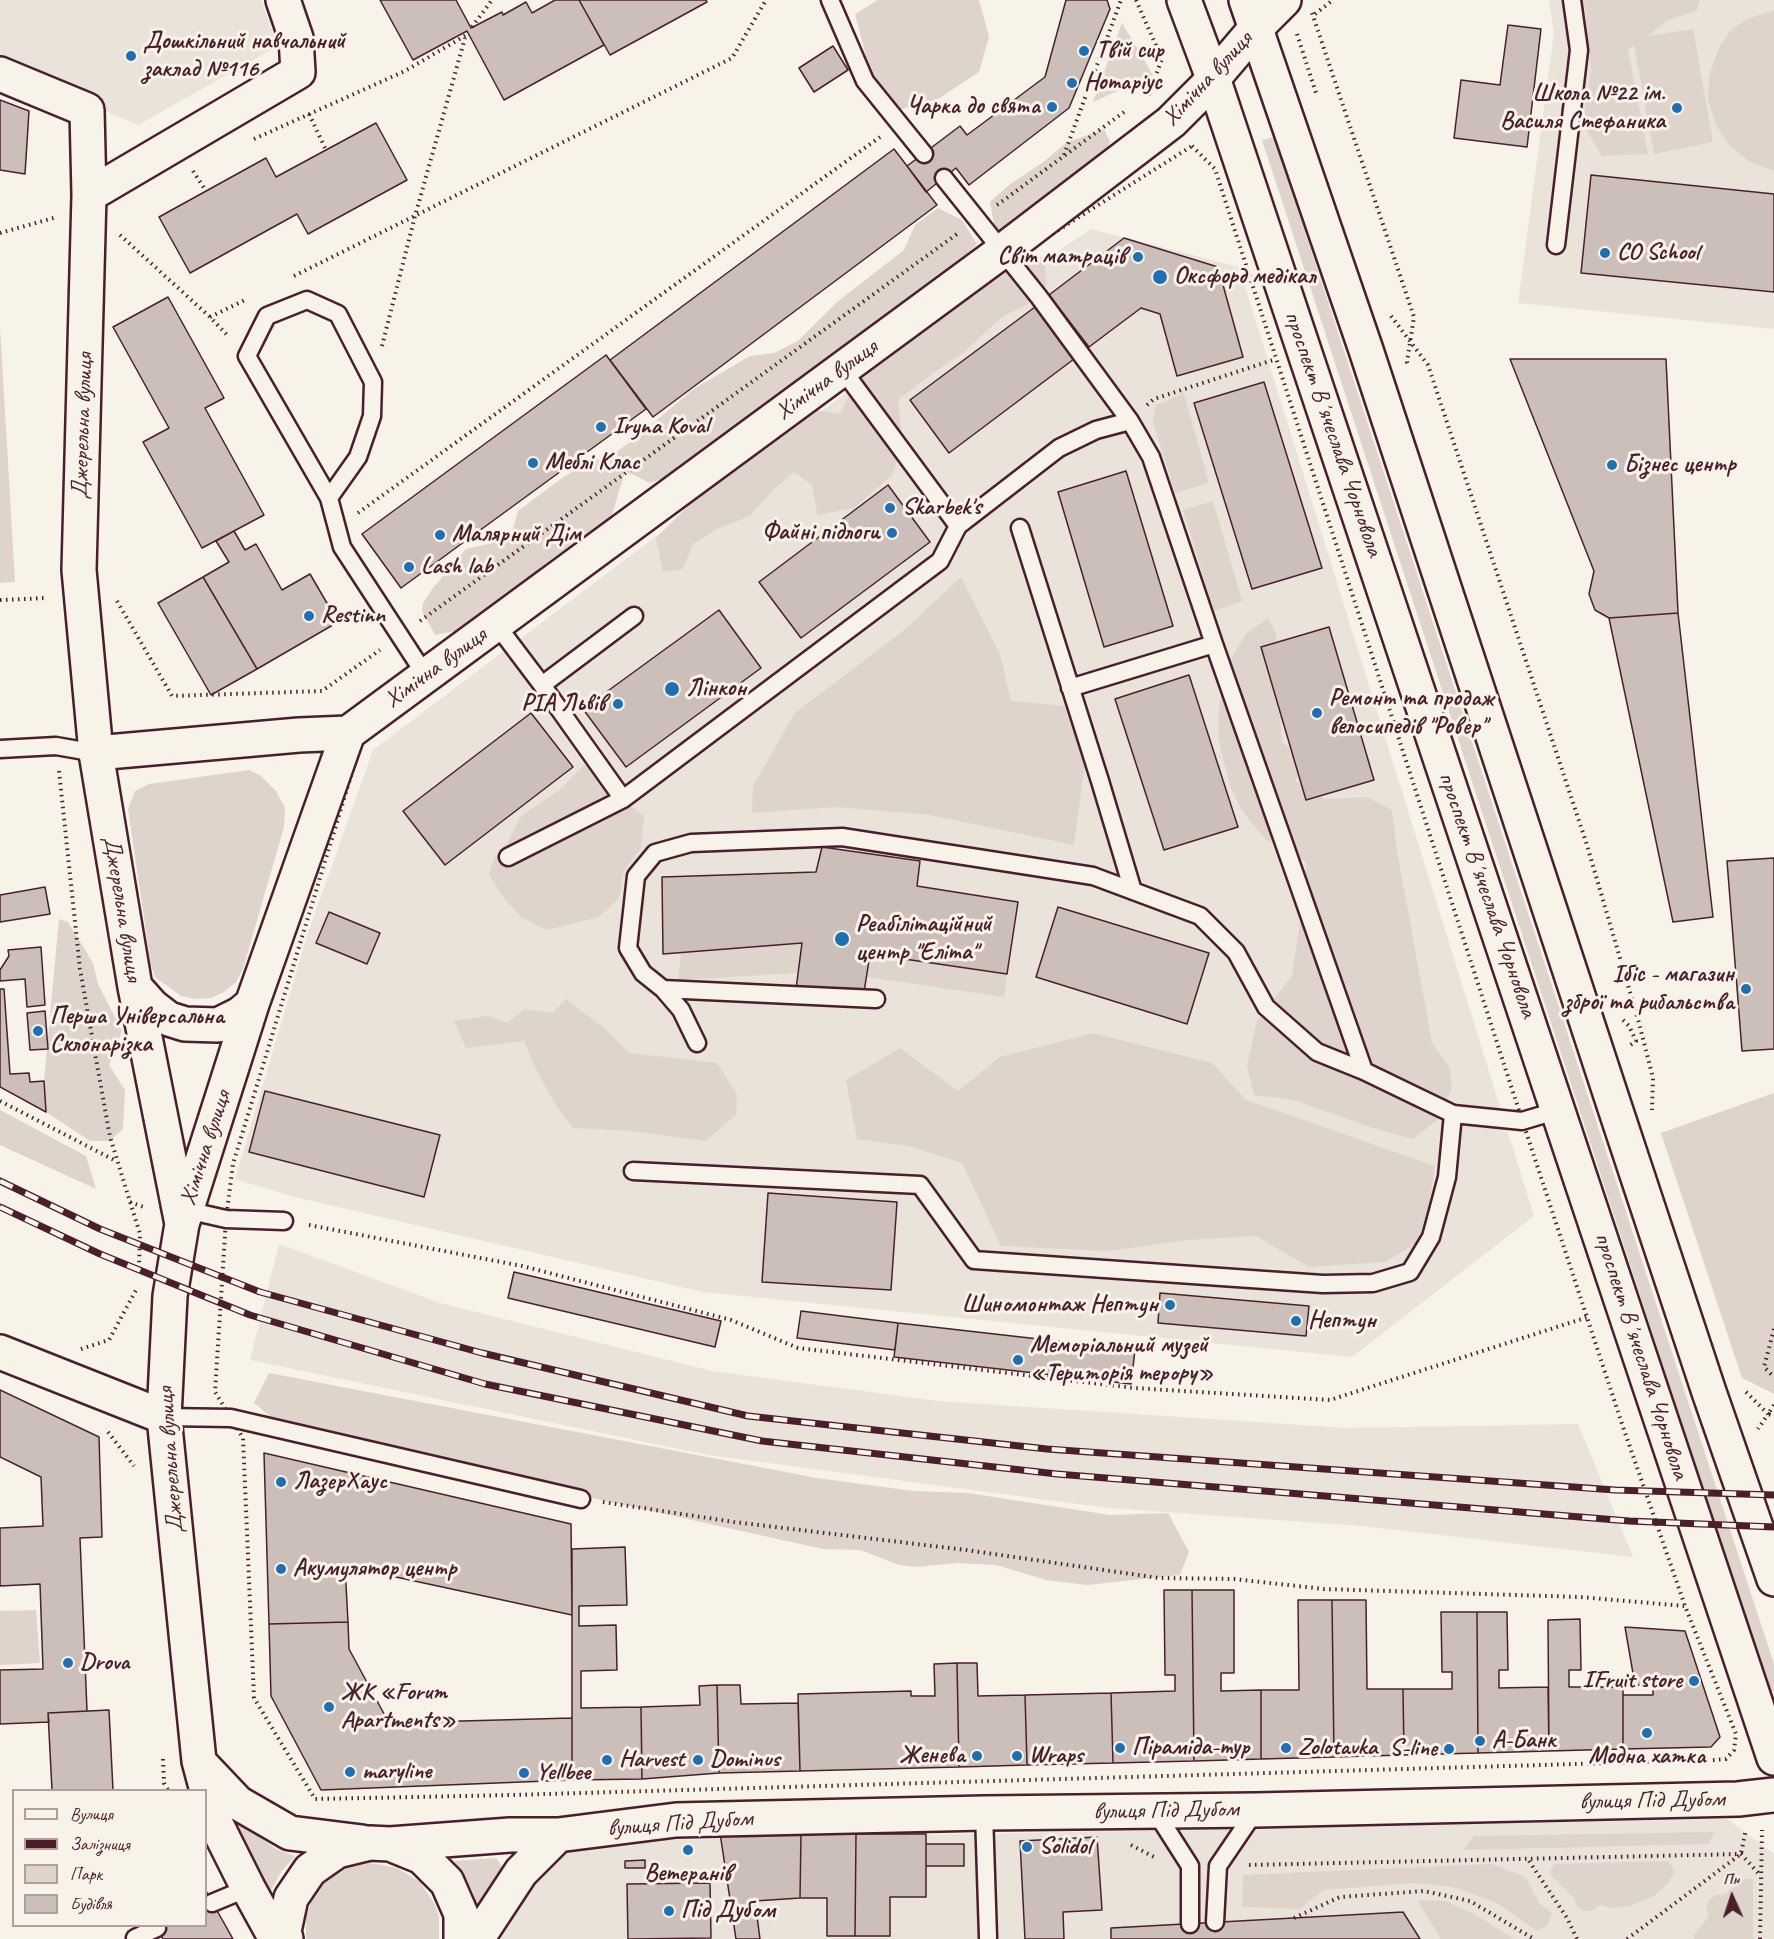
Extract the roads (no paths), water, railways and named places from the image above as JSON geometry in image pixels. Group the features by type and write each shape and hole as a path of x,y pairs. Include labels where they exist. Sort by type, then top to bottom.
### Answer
{"street":[{"path":"89,195 298,72 296,38 283,0"},
{"name":"проспект Вʼячеслава Чорновола","path":"1184,0 1213,78 1774,1758"},
{"name":"Хімічна вулиця","path":"184,1217 252,1004 348,733 1001,252 1171,122 1213,78 1251,14 1295,12"},
{"path":"1251,14 1370,362 1694,1347 1774,1579"},
{"name":"Джерельна вулиця","path":"0,74 87,110 89,195 79,570 96,753 135,987 184,1217 170,1296 164,1417 198,1761 206,1789"},
{"path":"96,753 299,735 348,733"},
{"path":"135,987 152,1006 169,1019 185,1024 218,1025 240,1014 252,1004"},
{"path":"0,1352 164,1417"},
{"path":"198,1761 238,1803 290,1833 380,1844 422,1857 447,1882 461,1914 461,1939"},
{"name":"Джерельна вулиця","path":"207,1792 216,1824 276,1939"},
{"name":"вулиця Під Дубом","path":"380,1844 510,1835 558,1835 676,1820 1256,1810 1738,1799 1774,1795"},
{"path":"477,1939 521,1872 558,1835"},
{"path":"286,1939 284,1931 291,1898 310,1870 337,1851 380,1844"}],"lane":[{"path":"830,0 865,81 924,154"},
{"path":"1556,244 1579,50 1572,0"},
{"path":"944,178 1039,297 1130,421 1151,457 1364,1071"},
{"path":"329,498 358,457 372,416 373,382 338,314 307,300 267,316 247,356 329,498 342,547 426,676"},
{"path":"842,369 958,526"},
{"path":"508,857 623,798 940,561 958,526 1059,448 1096,430 1130,421"},
{"path":"1020,528 1133,891"},
{"path":"542,685 634,616"},
{"path":"496,624 623,798"},
{"path":"1070,688 1214,644"},
{"path":"0,749 56,746 96,753"},
{"path":"697,1042 681,1010 663,989 643,973 628,948 636,876 655,853 691,843 842,837 1094,876 1200,916 1236,952 1266,1007 1317,1052 1364,1071 1453,1114 1522,1120 1559,1110"},
{"path":"663,989 876,999"},
{"path":"633,1172 920,1185 974,1260 1323,1284 1373,1283 1410,1272 1431,1237 1447,1177 1453,1114"},
{"path":"184,1217 284,1221"},
{"path":"164,1417 231,1418 581,1499"},
{"path":"1215,1922 1218,1866 1256,1810"},
{"path":"1155,1811 1190,1866 1190,1924"},
{"path":"984,1813 988,1937"},
{"path":"212,1903 248,1888"},
{"path":"135,1938 157,1928"}],"railway":[{"path":"0,1181 100,1229 260,1292 482,1353 748,1416 1047,1449 1615,1490 1774,1495"},
{"path":"0,1207 100,1254 250,1315 485,1384 762,1441 1057,1474 1629,1521 1774,1527"}],"place":[{"name":"Твій сир","path":"1084,51"},
{"name":"Дошкільний навчальний заклад №116","path":"131,56"},
{"name":"Нотаріус","path":"1072,83"},
{"name":"Чарка до свята","path":"1052,107"},
{"name":"Школа №22 ім. Василя Стефаника","path":"1677,108"},
{"name":"CO School","path":"1605,253"},
{"name":"Світ матраців","path":"1138,257"},
{"name":"Оксфорд медікал","path":"1160,277"},
{"name":"Iryna Koval","path":"601,427"},
{"name":"Меблі Клас","path":"533,463"},
{"name":"Бізнес центр","path":"1612,465"},
{"name":"Skarbek's","path":"890,508"},
{"name":"Файні підлоги","path":"892,533"},
{"name":"Малярний Дім","path":"440,535"},
{"name":"Lash lab","path":"409,567"},
{"name":"Restinn","path":"309,616"},
{"name":"Лінкон","path":"672,689"},
{"name":"РІА Львів","path":"618,704"},
{"name":"Ремонт та продаж велосипедів \"Ровер\"","path":"1317,713"},
{"name":"Реабілітаційний центр \"Еліта\"","path":"842,939"},
{"name":"Ібіс - магазин зброї та рибальства","path":"1746,989"},
{"name":"Перша Універсальна Склонарізка","path":"38,1031"},
{"name":"Шиномонтаж Нептун","path":"1170,1305"},
{"name":"Нептун","path":"1296,1321"},
{"name":"Меморіальний музей «Територія терору»","path":"1018,1360"},
{"name":"ЛазерХаус","path":"281,1482"},
{"name":"Акумулятор центр","path":"281,1569"},
{"name":"Drova","path":"68,1663"},
{"name":"IFruit store","path":"1694,1681"},
{"name":"ЖК «Forum Apartments»","path":"329,1707"},
{"name":"Модна хатка","path":"1647,1733"},
{"name":"А-Банк","path":"1480,1741"},
{"name":"Піраміда-тур","path":"1120,1748"},
{"name":"Zolotavka","path":"1286,1748"},
{"name":"S-line","path":"1449,1749"},
{"name":"Женева","path":"977,1756"},
{"name":"Wraps","path":"1017,1756"},
{"name":"Harvest","path":"607,1760"},
{"name":"Dominus","path":"698,1760"},
{"name":"maryline","path":"350,1772"},
{"name":"Yellbee","path":"524,1773"},
{"name":"Solidol","path":"1027,1847"},
{"name":"Ветеранів","path":"688,1850"},
{"name":"Під Дубом","path":"669,1911"}]}
